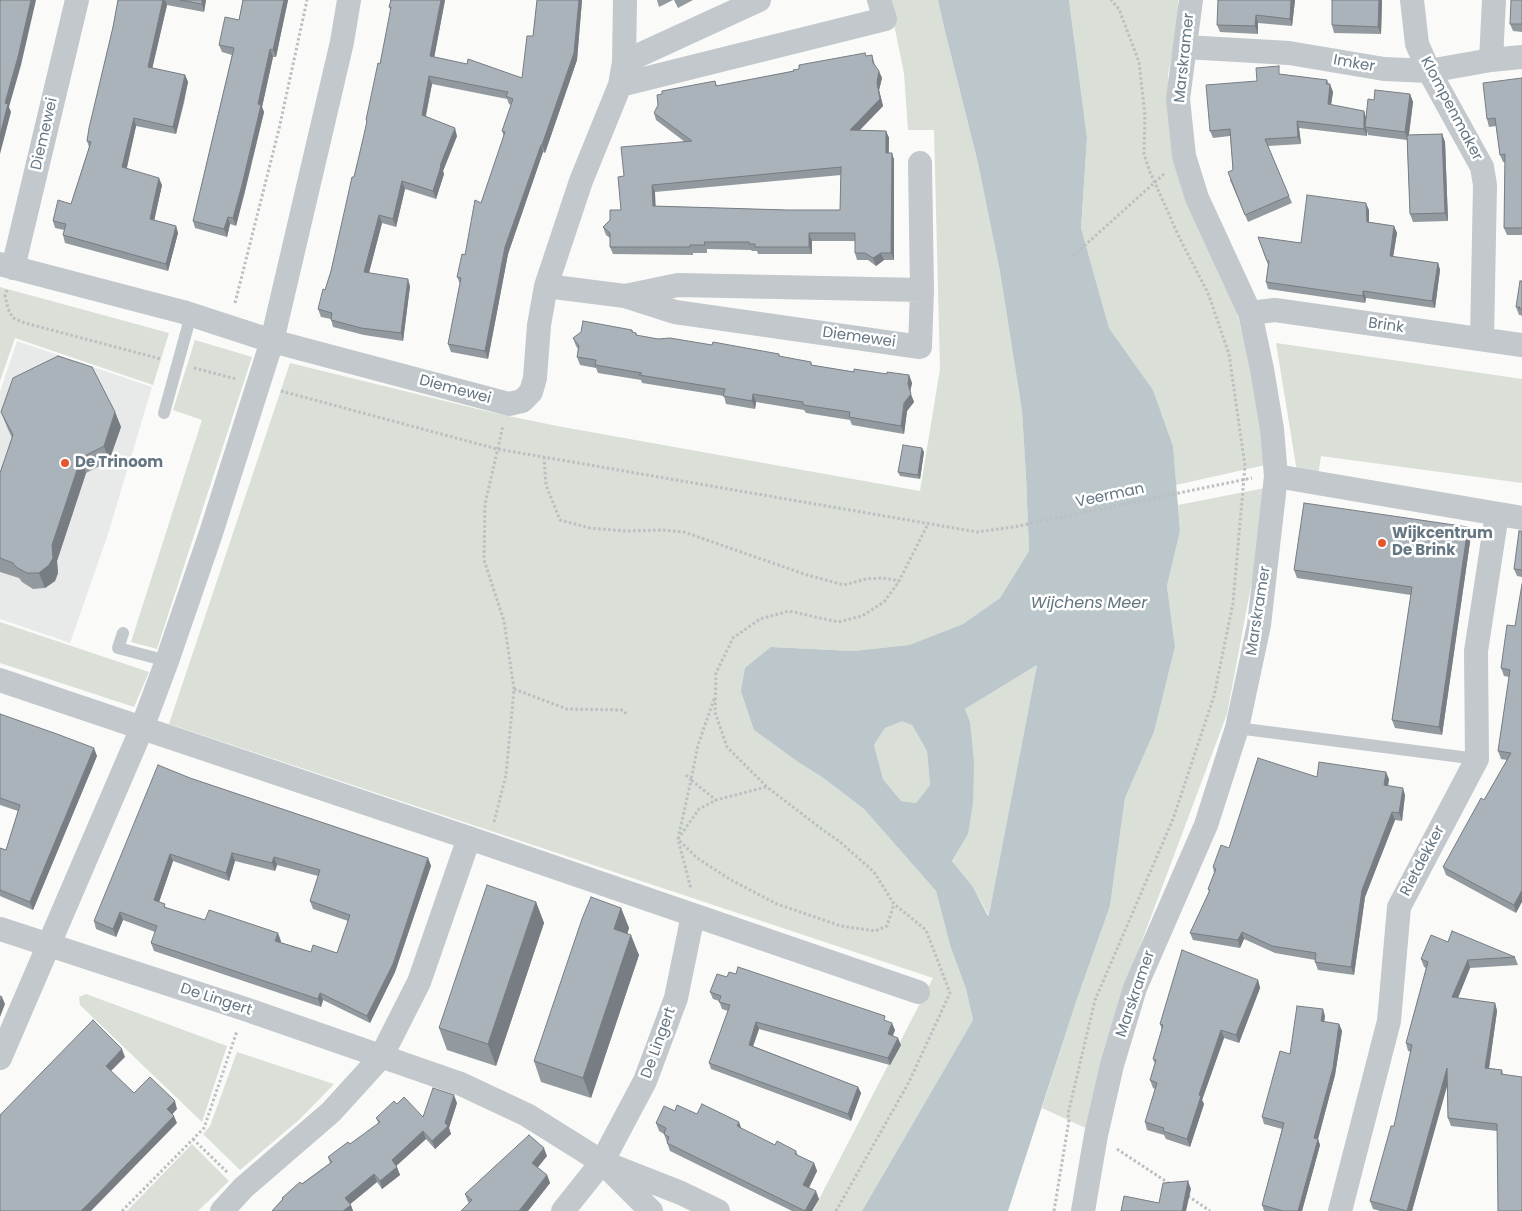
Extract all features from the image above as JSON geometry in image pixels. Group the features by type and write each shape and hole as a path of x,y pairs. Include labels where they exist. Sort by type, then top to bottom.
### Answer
{"street":[{"name":"Diemewei","path":"77,0 7,266 191,315 272,342 509,404 522,401 532,392 535,378 539,325 546,286 580,181 622,73 625,0"},
{"path":"0,1058 142,728 211,533 272,342 342,42 349,0"},
{"path":"622,73 759,0"},
{"path":"622,73 885,19 879,0"},
{"name":"Marskramer","path":"1083,1211 1096,1135 1112,1065 1135,988 1206,825 1237,728 1259,625 1276,476 1272,429 1250,313 1197,198 1184,156 1178,99 1191,0"},
{"name":"Klompenmaker","path":"1412,0 1417,44 1429,71 1482,167 1485,186 1482,339"},
{"path":"1492,60 1494,0"},
{"name":"Imker","path":"1185,47 1290,53 1384,70 1429,71 1522,57"},
{"name":"Diemewei","path":"546,286 625,296 675,312 920,347 922,290 920,163"},
{"name":"Diemewei","path":"625,296 678,285 922,290"},
{"name":"Brink","path":"1250,313 1275,310 1522,345"},
{"path":"1276,476 1522,518"},
{"name":"Rietdekker","path":"1340,1211 1389,1021 1399,907 1477,760 1476,651 1496,514"},
{"path":"0,680 918,992"},
{"path":"222,1211 244,1188 330,1112 381,1057 420,982 478,842"},
{"name":"De Lingert","path":"563,1211 602,1162 646,1081 676,998 693,915"},
{"name":"De Lingert","path":"0,929 461,1084 527,1114 602,1162 681,1193 718,1211"},
{"name":"De Lingert","path":"602,1162 651,1211"}],"lane":[{"path":"164,413 191,315"},
{"path":"123,633 118,648 167,661"},
{"path":"1237,728 1477,760"}],"path":[{"path":"229,327 279,129 307,0"},
{"path":"1054,1211 1069,1120 1068,1114 1095,1000 1173,819 1214,696 1232,603 1245,466 1229,354 1208,293 1180,239 1144,154 1145,116 1139,62 1119,9 1111,0"},
{"path":"1073,256 1155,182"},
{"name":"Veerman","path":"7,266 5,295 8,309 14,318 25,323 497,449 928,524 977,532 1013,527 1243,480"},
{"path":"478,842 506,775 514,689 504,621 484,560 485,504 497,449"},
{"path":"544,457 546,485 560,520 590,528 684,532 807,576 844,585 866,579 882,578 895,580 898,583"},
{"path":"836,1211 909,1082 950,993 926,930 894,904 874,872 839,840 767,787 727,746 714,712 716,673 733,638 760,619 790,611 838,622 862,616 884,602 898,583 928,524"},
{"path":"514,689 567,709 623,710 626,715"},
{"path":"693,915 693,901 678,839 698,745 715,696"},
{"path":"686,775 716,800"},
{"path":"678,839 699,809 716,800 767,787"},
{"path":"678,839 696,858 731,880 776,904 841,926 875,931 886,926 894,904"},
{"path":"122,1211 204,1128 245,1010"},
{"path":"1096,1135 1177,1189"},
{"path":"193,1139 244,1188"},
{"path":"1186,1195 1210,1211"}],"shaded area":[{"path":"889,0 938,0 978,163 1000,272 1022,411 1029,551 1000,598 963,624 909,645 853,651 772,647 754,730 864,809 936,891 950,945 966,989 973,1020 862,1211 813,1211 933,978 169,724 290,363 494,413 557,426 920,491 940,369 934,130 908,130 904,73"},
{"path":"1069,0 1178,0 1177,30 1168,74 1170,125 1237,313 1255,384 1265,465 1176,485 1173,446 1153,390 1109,328 1081,228 1087,138"},
{"path":"0,287 169,333 153,385 15,338 0,381"},
{"path":"195,340 252,357 157,649 131,642 202,420 173,410"},
{"name":"De Trinoom","path":"17,341 152,387 108,534 70,643 0,619 0,392"},
{"path":"1276,343 1522,379 1522,483 1321,456 1318,476 1297,472"},
{"path":"1265,488 1257,554 1227,714 1119,1002 1090,1130 1042,1108 1078,996 1110,906 1125,798 1154,732 1175,647 1167,586 1180,531 1178,505"},
{"path":"0,622 149,672 134,707 0,663"},
{"path":"1037,665 989,916 973,887 952,861 968,834 970,722 965,709"},
{"path":"902,720 912,725 927,751 930,785 916,803 901,801 883,779 874,745 885,728"},
{"path":"86,994 227,1046 202,1122 80,1005 79,997"},
{"path":"237,1052 334,1084 300,1119 240,1170 203,1134 210,1126"},
{"path":"192,1144 229,1181 198,1211 127,1211"}],"water":[{"name":"Wijchens Meer","path":"938,0 1069,0 1087,138 1081,228 1109,328 1153,390 1173,446 1180,531 1167,586 1175,647 1154,732 1125,798 1110,906 1078,996 1008,1211 862,1211 973,1020 966,989 950,945 936,891 864,809 754,730 741,691 745,668 771,647 853,651 909,645 963,624 1000,598 1029,551 1022,411 1000,272 978,163","holes":["1037,665 989,915 988,916 973,887 952,861 968,834 973,803 974,764 970,722 965,709","902,721 912,725 927,751 930,785 916,803 901,801 883,779 874,745 885,728"]}],"building":[{"path":"0,0 31,0 5,103 8,104 0,135"},
{"path":"118,0 163,0 148,67 185,75 173,127 134,118 122,167 159,178 150,219 176,226 166,264 63,235 66,224 53,221 58,200 71,204 91,142 87,141 89,128"},
{"path":"180,0 202,0 202,4"},
{"path":"243,0 284,0 273,50 270,49 258,104 261,105 242,185 233,218 228,217 224,229 193,221 234,48 219,45 225,17 239,20"},
{"path":"391,0 441,0 430,56 467,64 468,59 522,78 527,36 533,36 537,0 579,0 574,53 505,247 485,351 448,344 461,278 457,277 462,254 465,255 475,200 481,203 505,132 502,131 513,99 506,96 508,92 429,76 422,115 455,128 440,166 433,191 402,181 393,219 379,215 364,272 408,279 401,333 361,328 331,320 332,313 318,309 323,289 325,290 331,271 352,177 354,177 363,139 378,63 380,64"},
{"path":"1218,0 1291,0 1290,19 1256,15 1255,26 1217,25"},
{"path":"1332,0 1379,0 1378,27 1332,25"},
{"path":"1511,0 1522,0 1522,24 1510,24"},
{"path":"865,53 866,56 872,55 873,63 879,71 877,83 880,99 850,130 886,131 886,153 892,153 891,253 881,253 873,258 865,253 855,253 855,233 809,233 809,247 755,247 755,244 749,244 749,242 704,242 705,245 690,245 690,247 610,247 610,233 603,227 610,220 610,210 621,210 618,177 624,176 621,147 692,141 654,113 658,105 657,95 662,94 662,91 715,81 716,86 794,71 799,69 799,65","holes":["841,167 840,210 653,206 652,185"]},
{"path":"1279,66 1279,74 1327,80 1326,84 1330,84 1328,104 1364,111 1364,129 1297,121 1298,137 1265,139 1289,196 1245,215 1228,172 1233,170 1230,129 1210,131 1206,85 1257,81 1256,68"},
{"path":"1522,78 1522,228 1504,228 1505,154 1500,155 1495,118 1487,119 1483,83"},
{"path":"1375,90 1410,94 1405,132 1365,127 1368,99 1374,100"},
{"path":"1442,134 1445,213 1410,214 1407,135"},
{"path":"1307,195 1366,203 1367,222 1394,226 1390,256 1438,263 1432,301 1363,291 1363,296 1266,282 1269,261 1267,261 1258,237 1301,243"},
{"path":"1520,281 1522,281 1522,309 1516,307"},
{"path":"583,321 632,330 636,335 658,339 670,338 712,345 713,342 779,354 779,356 811,362 811,365 854,372 854,369 909,375 908,384 911,394 904,403 901,426 849,417 850,412 803,405 803,402 753,394 752,401 723,396 725,389 639,375 642,373 595,365 596,360 577,357 579,346 573,338 581,332"},
{"name":"De Trinoom","path":"58,356 92,367 115,412 104,446 81,458 52,545 53,558 49,565 39,573 27,573 16,567 13,563 0,558 0,473 13,435 1,412 13,378"},
{"path":"903,445 922,448 918,475 898,472"},
{"path":"1304,503 1468,527 1439,727 1392,720 1412,587 1294,570"},
{"path":"1519,531 1522,531 1522,570 1514,569"},
{"path":"1522,584 1522,890 1514,905 1443,867 1481,798 1484,800 1511,753 1498,751 1510,670 1501,668 1507,625 1515,626"},
{"path":"0,714 94,748 30,902 0,890 0,848 6,850 20,805 0,798"},
{"path":"1258,758 1317,777 1319,762 1386,772 1384,785 1403,788 1399,813 1392,812 1362,890 1351,967 1315,962 1316,953 1272,946 1242,932 1238,940 1190,933 1210,890 1208,889 1216,869 1213,867 1221,845 1229,848"},
{"path":"158,765 190,778 428,858 393,964 367,1016 320,993 318,999 151,943 157,926 120,912 113,929 94,921","holes":["232,853 272,863 274,857 320,870 310,901 350,915 337,953 313,945 311,952 275,941 278,933 209,910 205,920 164,907 165,904 154,900 170,854 226,873"]},
{"path":"487,885 536,902 488,1044 439,1028"},
{"path":"591,897 621,908 614,929 631,935 583,1078 534,1061"},
{"path":"1452,931 1515,957 1468,960 1452,997 1495,1003 1485,1068 1502,1070 1501,1074 1522,1077 1522,1211 1498,1211 1497,1124 1448,1118 1447,1068 1407,1211 1370,1201 1391,1126 1394,1126 1412,1045 1406,1043 1428,962 1421,959 1431,935 1448,942"},
{"path":"1182,950 1258,980 1236,1035 1221,1030 1199,1095 1201,1096 1187,1139 1163,1131 1164,1128 1145,1122 1157,1083 1150,1080 1156,1060 1153,1059 1163,1025 1160,1024"},
{"path":"738,967 885,1016 884,1020 892,1023 888,1034 898,1038 888,1058 756,1022 749,1045 858,1087 848,1114 709,1063 730,1005 719,1002 721,996 710,992 717,974 727,977 729,972 736,974"},
{"path":"1297,1006 1323,1009 1321,1021 1339,1024 1333,1068 1314,1138 1318,1139 1298,1211 1283,1211 1262,1205 1284,1123 1262,1117 1280,1051 1290,1054"},
{"path":"93,1020 122,1049 106,1066 134,1093 150,1077 175,1101 167,1109 174,1116 81,1211 0,1211 0,1115"},
{"path":"433,1088 454,1095 445,1123 448,1126 432,1141 423,1131 392,1160 397,1167 380,1181 374,1174 345,1198 351,1205 343,1211 272,1211 282,1198 300,1182 302,1184 332,1162 328,1157 380,1122 376,1118 394,1101 397,1104 404,1097 423,1117"},
{"path":"702,1104 739,1122 737,1126 775,1145 777,1141 796,1151 795,1154 814,1163 803,1185 816,1191 805,1211 667,1143 669,1137 664,1134 666,1128 656,1123 664,1106 675,1111 677,1105 697,1114"},
{"path":"529,1135 544,1148 532,1163 547,1175 519,1211 461,1211 472,1200 465,1194"},
{"path":"1188,1181 1182,1211 1121,1211 1124,1196 1159,1203 1163,1183"}],"place":[{"name":"De Trinoom","path":"65,463"},
{"name":"Wijkcentrum De Brink","path":"1382,543"}]}
